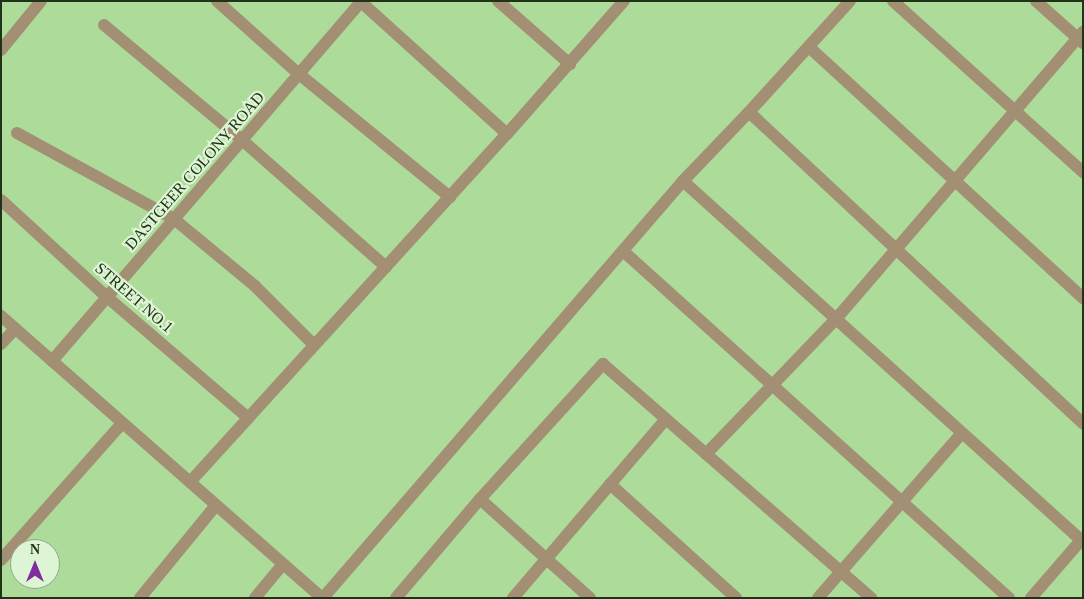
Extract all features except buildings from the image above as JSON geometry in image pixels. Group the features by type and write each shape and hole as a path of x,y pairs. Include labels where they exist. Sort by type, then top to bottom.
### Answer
{"street":[{"path":"1,50 41,1"},
{"path":"217,1 299,74 450,196"},
{"path":"498,1 570,64"},
{"path":"190,482 507,134 624,1"},
{"path":"1,316 323,598 683,181 850,1"},
{"path":"893,1 1083,172"},
{"path":"706,454 836,319 1015,111 1081,38 1036,1"},
{"path":"361,2 507,134"},
{"name":"DASTGEER COLONY ROAD","path":"52,361 361,2"},
{"path":"104,25 242,140 386,267"},
{"path":"809,47 1083,298"},
{"path":"749,112 1083,424"},
{"path":"17,132 174,219 255,286 314,345"},
{"path":"683,181 1082,539 1031,598"},
{"name":"STREET NO.1","path":"1,200 107,297 248,418"},
{"path":"623,250 1009,598"},
{"path":"1,344 15,329"},
{"path":"396,598 480,499 602,364 871,598"},
{"path":"513,598 666,419"},
{"path":"1,560 122,422"},
{"path":"818,598 962,433"},
{"path":"610,484 736,598"},
{"path":"480,499 590,598"},
{"path":"140,598 216,504"},
{"path":"255,598 283,564"}]}
